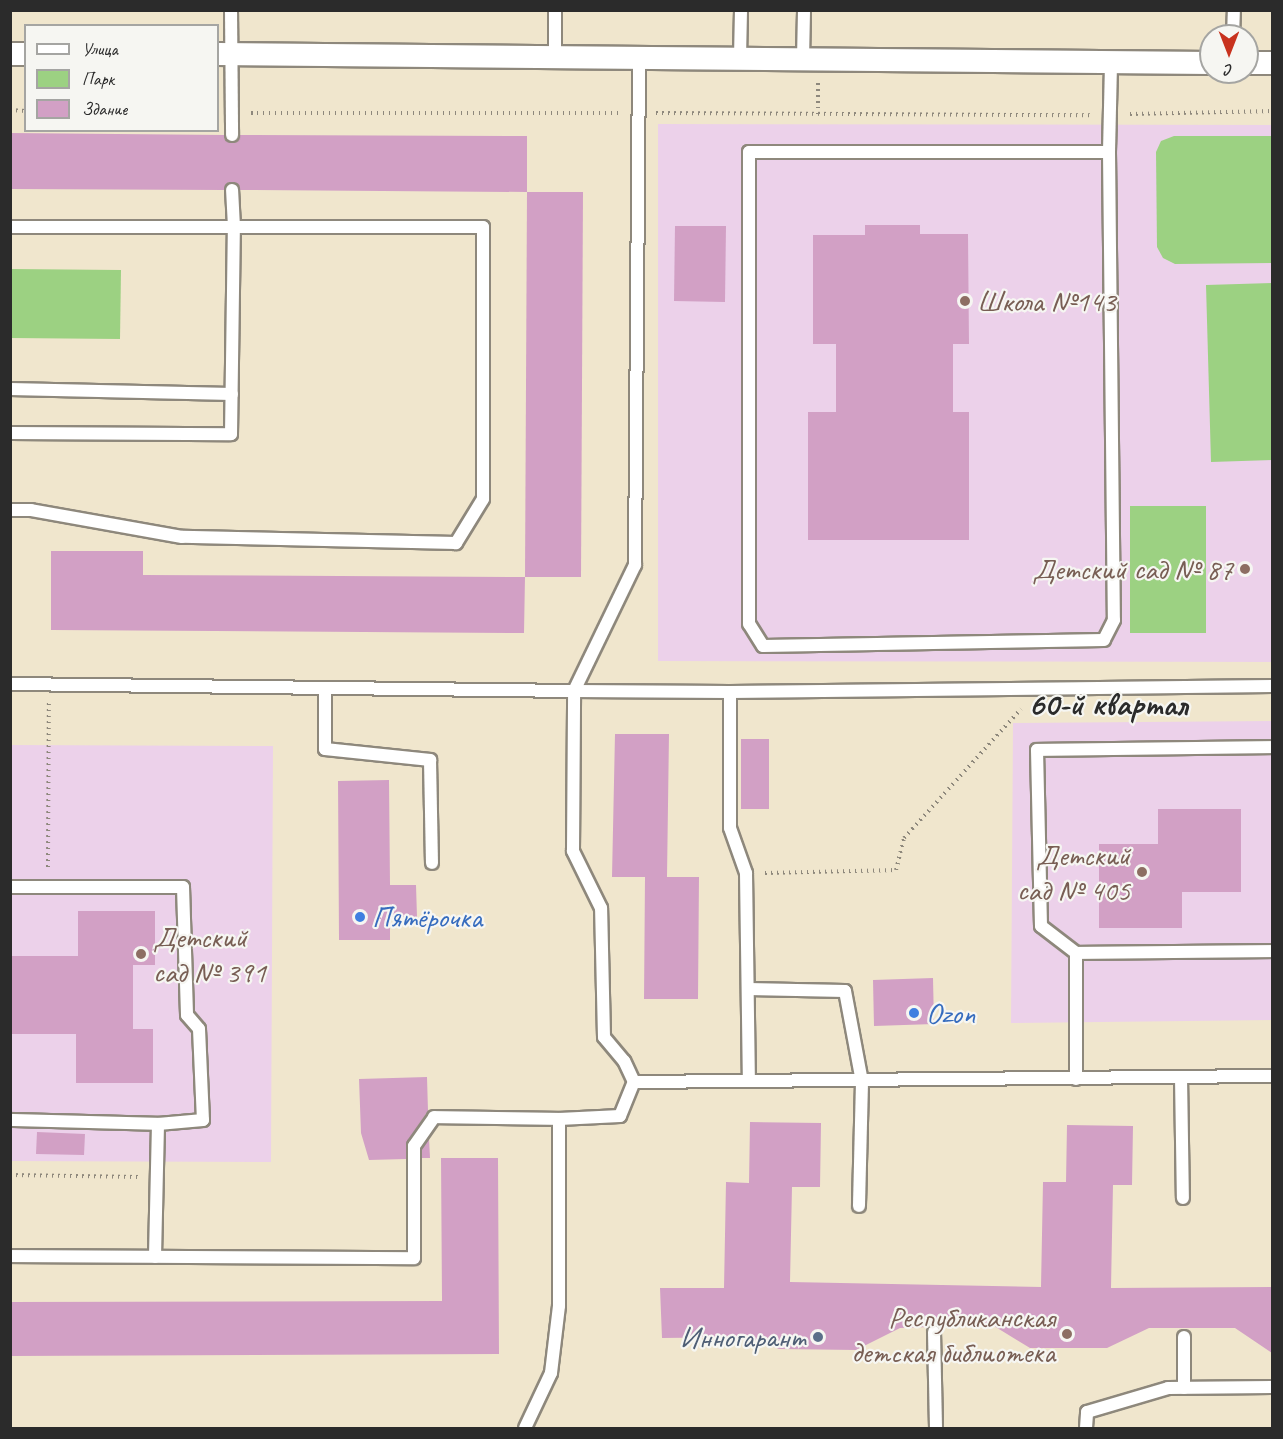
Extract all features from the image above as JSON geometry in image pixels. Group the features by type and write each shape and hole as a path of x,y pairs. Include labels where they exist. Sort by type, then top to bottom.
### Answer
{"street":[{"path":"224,54 1199,63"}],"lane":[{"path":"231,10 224,54 232,113 232,135"},
{"path":"555,10 555,57"},
{"path":"740,58 741,10"},
{"path":"803,59 804,10"},
{"path":"10,1256 414,1258 414,1146 434,1117 559,1119 620,1116 634,1082 624,1061 604,1037 601,908 573,851 574,691 636,566 639,58"},
{"path":"1109,152 749,152 748,624 764,646 1104,640 1114,620 1109,152 1112,61"},
{"path":"10,433 231,434 234,227 232,190"},
{"path":"10,227 483,227 483,499 456,543 182,537 30,510 10,510"},
{"path":"10,389 232,394"},
{"path":"10,684 730,692 1272,686"},
{"path":"325,688 325,749 430,760 432,863"},
{"path":"730,692 730,828 746,873 749,1081"},
{"path":"1272,747 1037,750 1041,926 1076,953 1272,951"},
{"path":"10,887 183,887 187,1016 199,1029 203,1120 158,1124 10,1120"},
{"path":"1076,953 1076,1079"},
{"path":"748,989 845,991 862,1082 859,1206"},
{"path":"634,1082 862,1082 1272,1076"},
{"path":"1181,1077 1183,1198"},
{"path":"525,1428 551,1373 559,1306 559,1119"},
{"path":"155,1257 158,1124"},
{"path":"934,1332 936,1428"},
{"path":"1184,1337 1184,1388"},
{"path":"1086,1428 1087,1412 1168,1388 1272,1388"}],"path":[{"path":"232,113 1110,114 1272,111"},
{"path":"47,887 49,685"},
{"path":"746,873 896,870 904,838 1039,689"},
{"path":"10,1175 156,1177"}],"shaded area":[{"name":"Школа №143","path":"658,124 1272,125 1272,662 658,661"},
{"name":"Детский сад № 405","path":"1272,721 1272,1020 1011,1023 1013,723"},
{"name":"Детский сад № 391","path":"11,745 273,746 271,1162 11,1161"}],"green space":[{"path":"1174,136 1272,136 1272,263 1175,264 1163,258 1157,247 1156,152 1161,141"},
{"path":"11,269 121,270 120,339 11,338"},
{"path":"1272,283 1272,460 1211,462 1206,285"},
{"path":"1130,506 1206,506 1206,633 1130,633"}],"building":[{"path":"10,133 224,135 225,140 231,143 237,142 240,135 527,136 527,192 240,190 239,185 232,182 227,183 224,190 10,189"},
{"path":"527,192 583,192 581,577 525,577"},
{"path":"865,225 920,225 920,234 968,234 969,344 953,344 953,412 969,412 969,540 808,540 808,412 836,412 836,344 813,344 813,235 865,235"},
{"path":"675,226 726,226 725,302 674,301"},
{"path":"51,551 143,551 143,575 525,577 524,633 51,630"},
{"path":"615,734 669,734 667,877 699,877 698,999 644,999 645,877 612,877"},
{"path":"741,739 769,739 769,809 741,809"},
{"path":"389,780 390,885 416,885 417,917 390,917 390,940 339,940 338,781"},
{"path":"1158,809 1241,809 1241,892 1182,892 1182,928 1099,928 1099,844 1158,844"},
{"path":"78,911 155,911 155,965 133,965 133,1029 153,1029 153,1083 76,1083 76,1034 10,1034 10,956 78,956"},
{"path":"933,978 934,1024 874,1026 873,980"},
{"path":"427,1077 428,1111 407,1142 406,1159 369,1160 361,1133 359,1079"},
{"path":"750,1122 821,1123 820,1187 792,1187 790,1282 1041,1287 1043,1182 1066,1182 1067,1125 1133,1126 1132,1185 1113,1185 1111,1288 1272,1287 1272,1353 1235,1328 1149,1328 1107,1348 1030,1348 994,1326 940,1327 934,1324 928,1327 900,1328 856,1350 779,1349 746,1337 662,1338 660,1288 724,1288 726,1182 749,1183"},
{"path":"37,1132 85,1134 84,1155 36,1154"},
{"path":"429,1138 430,1158 422,1158 422,1149"},
{"path":"441,1158 498,1158 499,1354 10,1356 10,1302 442,1301"}],"place":[{"name":"Школа №143","path":"965,301"},
{"name":"Детский сад № 87","path":"1245,569"},
{"name":"Детский сад № 405","path":"1142,872"},
{"name":"Пятёрочка","path":"360,917"},
{"name":"Детский сад № 391","path":"141,954"},
{"name":"Ozon","path":"914,1013"},
{"name":"Республиканская детская библиотека","path":"1067,1334"},
{"name":"Инногарант","path":"818,1337"}],"district":[{"name":"60-й квартал","path":"1108,705"}]}
